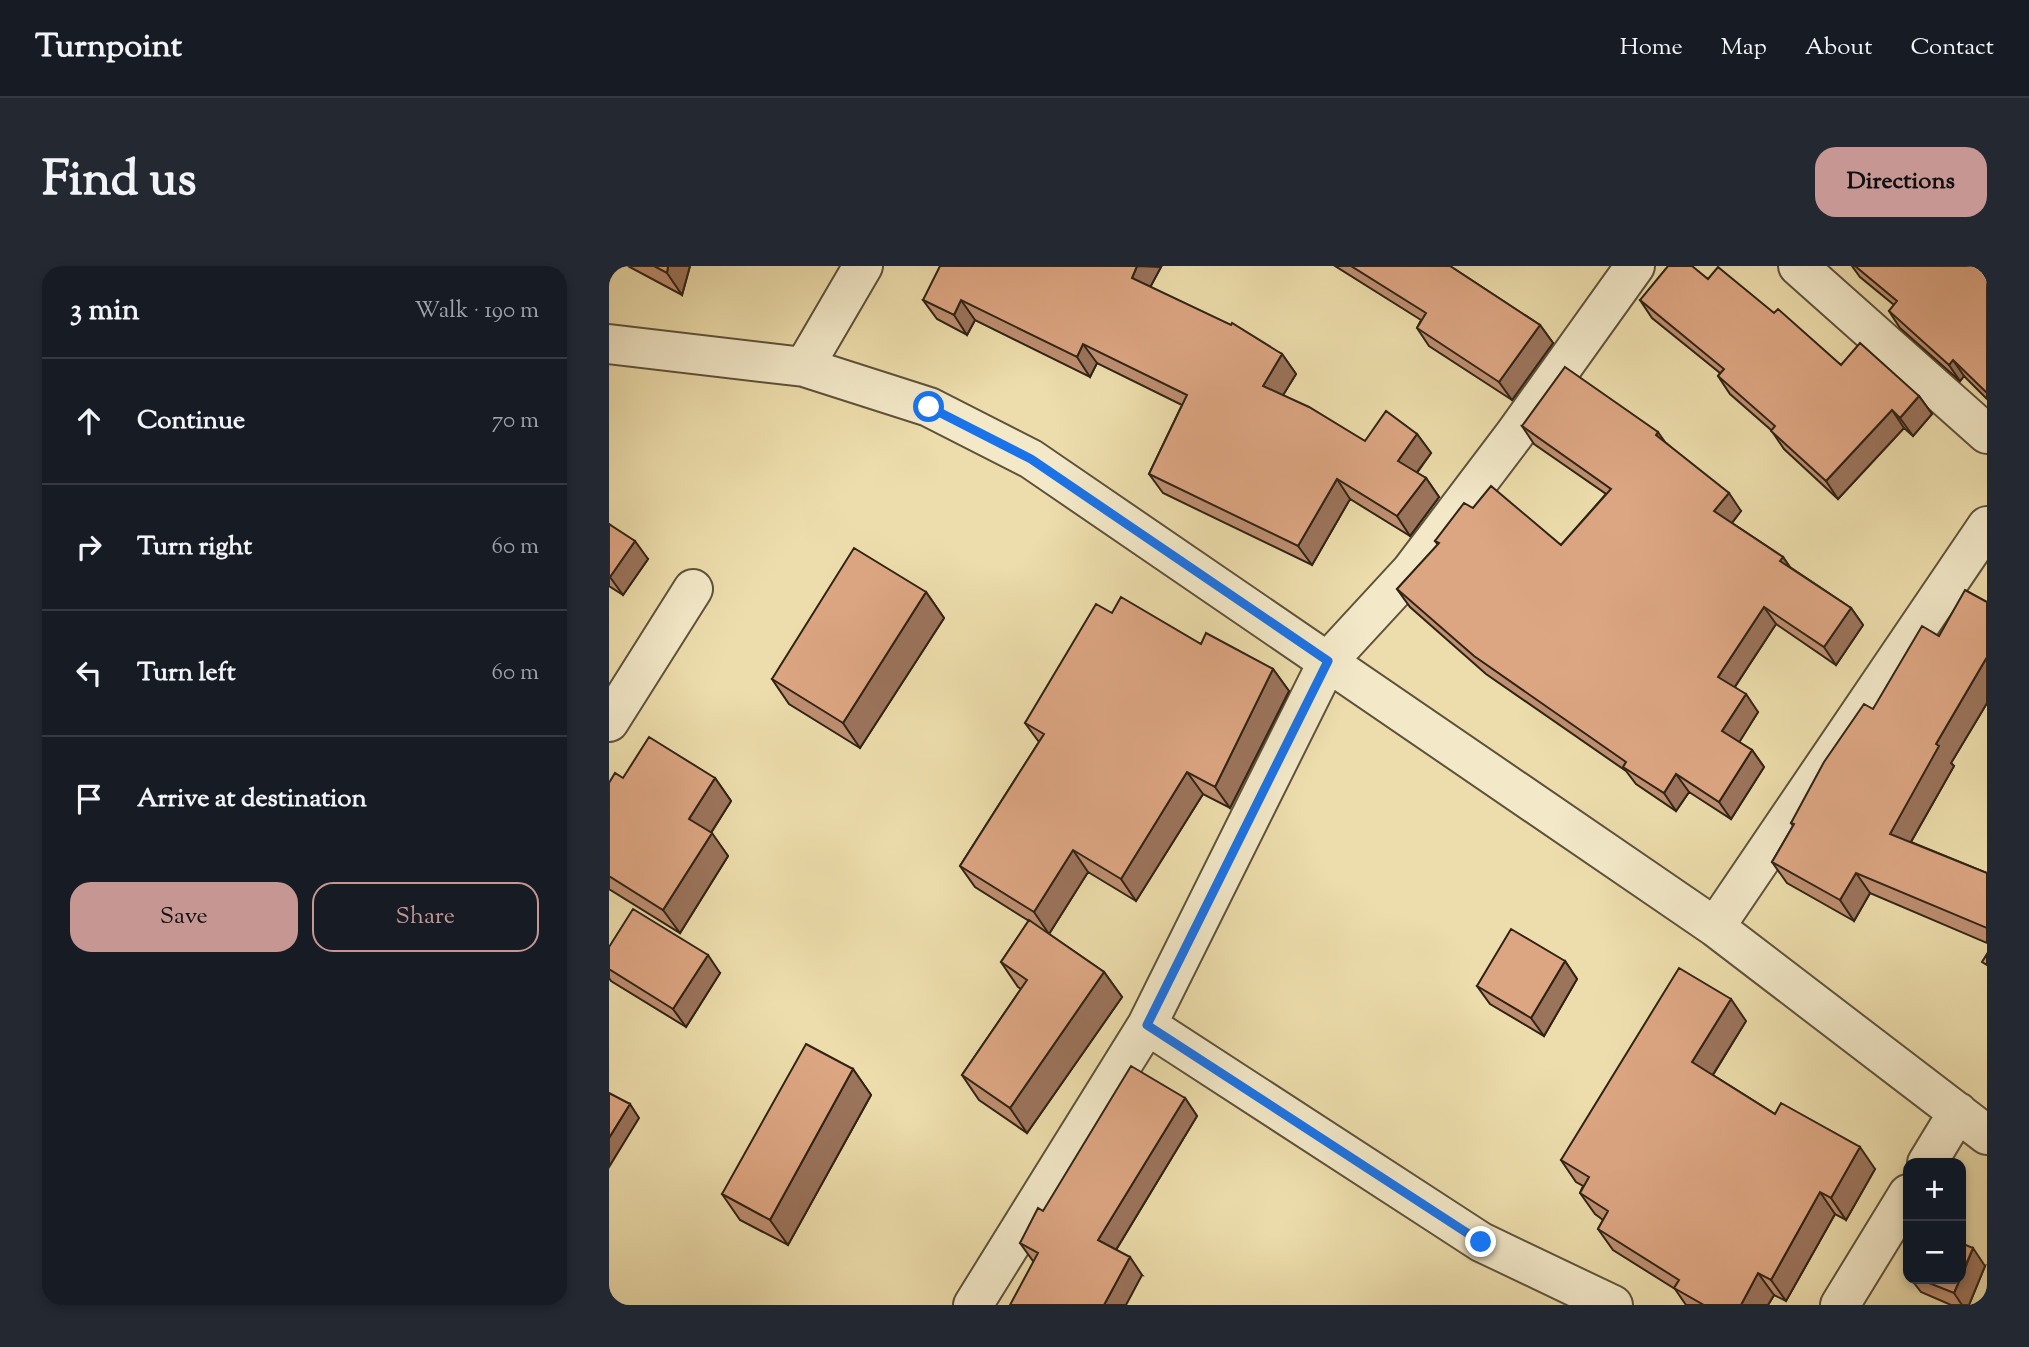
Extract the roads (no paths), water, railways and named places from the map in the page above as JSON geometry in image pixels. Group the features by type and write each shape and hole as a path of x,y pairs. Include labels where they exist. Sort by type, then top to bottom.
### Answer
{"street":[{"path":"804,367 863,266"},
{"path":"973,1305 1147,1025 1328,661 1411,571 1522,424 1635,266"},
{"path":"1798,266 1987,434"},
{"path":"609,344 804,367 929,407 1031,459 1715,927 1973,1124 1933,1158"},
{"path":"1715,927 1987,526"},
{"path":"609,722 693,589"},
{"path":"1147,1025 1481,1242 1613,1305"},
{"path":"1840,1305 1903,1202"}]}
